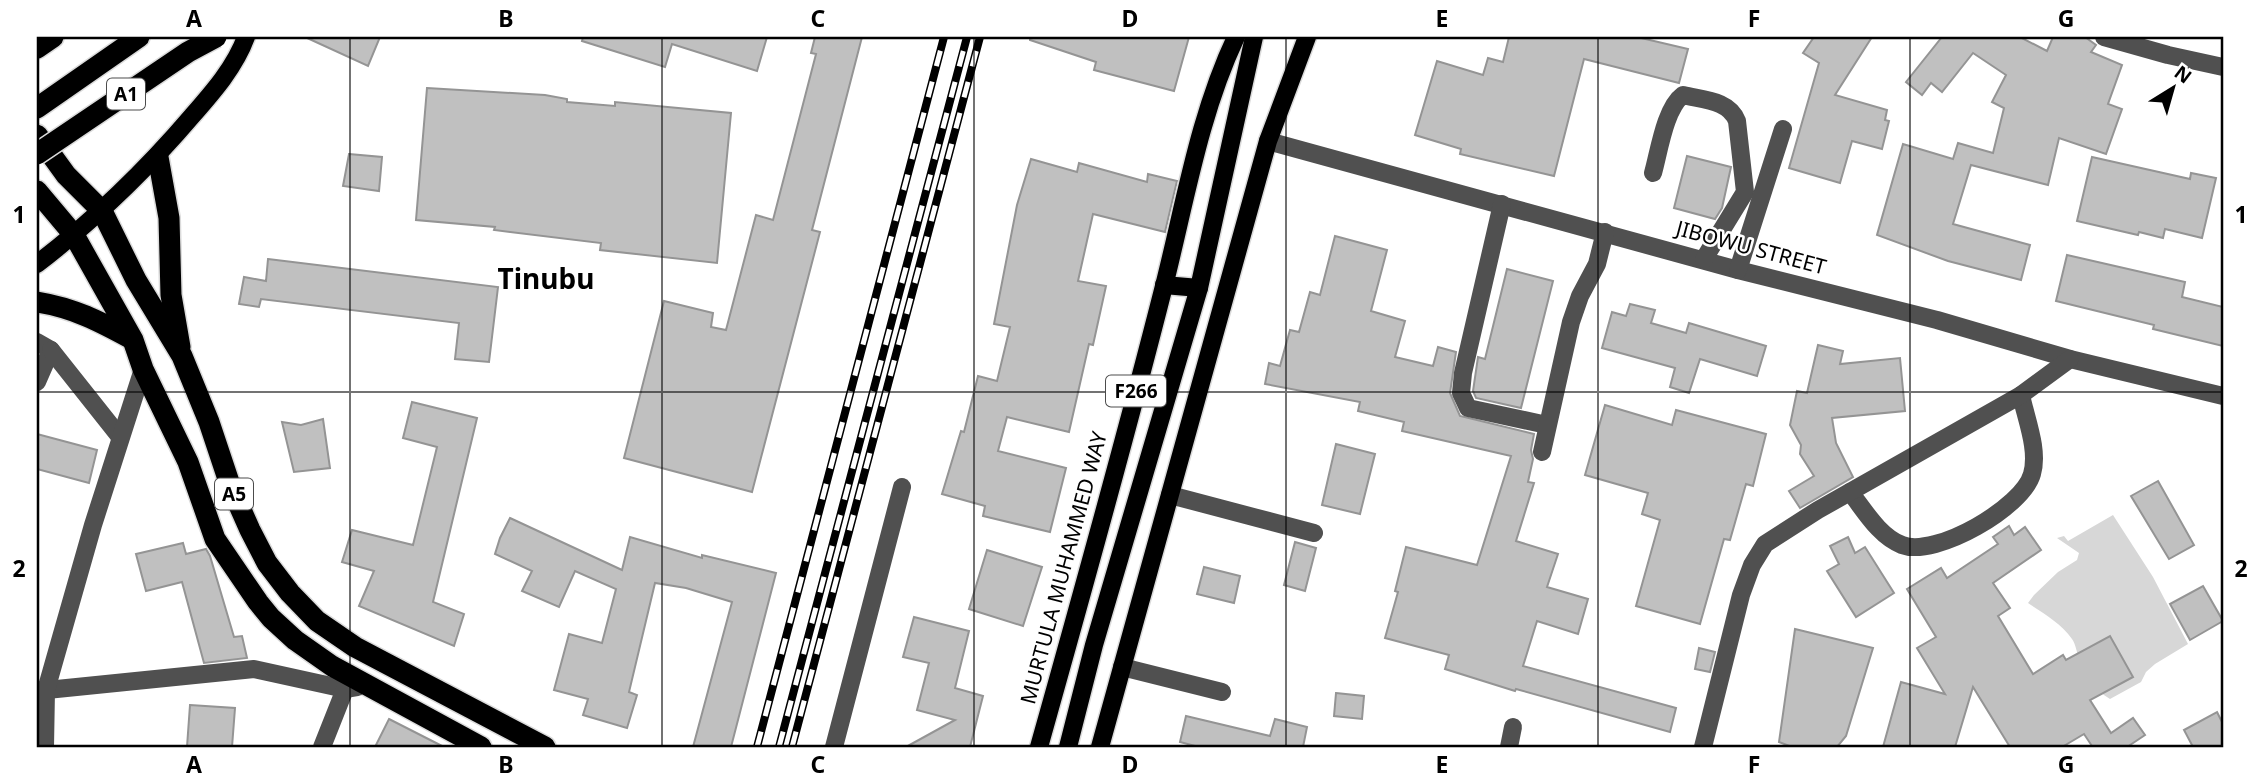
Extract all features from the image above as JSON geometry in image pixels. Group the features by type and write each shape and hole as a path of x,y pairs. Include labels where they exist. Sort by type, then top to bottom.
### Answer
{"highway":[{"path":"37,48 53,37"},
{"name":"A1","path":"37,108 139,37"},
{"name":"A1","path":"37,154 188,52 216,37"},
{"name":"A5","path":"37,135 66,175 102,211 136,280 182,356 250,530 267,563 290,593 317,621 355,647 545,747"},
{"path":"158,157 169,218 171,295 182,356"},
{"name":"A5","path":"37,191 74,235 133,340 143,369 188,462 215,539 271,618 295,640 332,666 481,747"},
{"path":"37,302 62,306 92,317 133,340"}],"main road":[{"path":"37,264 102,211 158,157 218,87 246,37"},
{"name":"MURTULA MUHAMMED WAY","path":"1039,747 1164,285 1191,170 1225,61 1236,37"},
{"path":"1068,747 1094,645 1199,288 1254,37"},
{"path":"1100,747 1268,141 1307,37"},
{"path":"1164,285 1199,288"}],"street":[{"path":"2104,37 2223,67"},
{"path":"1653,173 1670,110 1683,95 1721,104 1734,112 1745,192 1704,259"},
{"path":"1738,270 1783,129"},
{"name":"JIBOWU STREET","path":"1268,141 1738,270 1937,320 2070,359 2223,396"},
{"path":"1502,204 1463,373 1461,393 1468,408 1547,425"},
{"path":"1542,453 1571,322 1580,296 1597,264 1605,232"},
{"path":"44,346 120,437"},
{"path":"37,382 44,346"},
{"path":"1703,747 1741,595 1752,565 1765,544 1850,492 2021,395 2070,359"},
{"path":"45,747 41,690 143,369"},
{"path":"1850,492 1886,536 1905,546 1926,546 1945,540 2000,512 2026,489 2032,476 2035,459 2021,395"},
{"path":"834,747 902,487"},
{"path":"1170,495 1314,533"},
{"path":"1122,667 1222,692"},
{"path":"41,690 254,668 345,689 367,685"},
{"path":"323,747 345,689"},
{"path":"1508,747 1513,727"}],"shaded area":[{"path":"2113,515 2153,577 2188,644 2155,664 2146,672 2141,682 2110,699 2087,677 2068,633 2028,603 2058,572 2077,560 2079,553 2057,538 2064,536 2068,541"}],"building":[{"path":"305,37 380,37 368,66"},
{"path":"583,37 767,37 757,71 672,44 665,67 582,41"},
{"path":"815,37 862,37 812,230 820,232 752,492 624,458 664,301 713,313 711,327 726,330 756,215 773,220 816,54 811,53"},
{"path":"1030,37 1189,37 1174,91 1094,70 1096,62 1030,40"},
{"path":"1509,37 1637,37 1688,49 1679,83 1584,59 1554,176 1460,154 1461,149 1415,135 1437,61 1483,75 1488,58 1503,62"},
{"path":"1814,37 1872,37 1835,95 1887,110 1885,120 1889,121 1882,149 1852,141 1840,183 1789,168 1819,63 1803,53"},
{"path":"1942,37 2020,37 2047,51 2053,37 2085,37 2096,45 2091,52 2122,65 2108,104 2122,109 2106,154 2059,138 2048,185 1971,165 1953,224 2030,245 2021,280 1948,261 1877,235 1903,144 1953,159 1958,143 1993,153 2004,108 1992,102 2006,75 1973,53 1942,92 1931,83 1922,95 1906,82"},
{"path":"427,88 545,95 567,99 567,102 615,106 615,102 731,113 717,263 600,250 601,243 494,230 495,227 416,220"},
{"path":"349,154 382,157 379,191 343,186"},
{"path":"1687,156 1731,167 1722,208 1715,219 1674,208"},
{"path":"2092,157 2190,179 2191,173 2216,178 2202,238 2165,229 2163,238 2139,232 2138,235 2077,221"},
{"path":"1031,159 1077,172 1079,163 1147,182 1148,174 1177,181 1165,232 1093,214 1078,281 1106,286 1093,345 1089,344 1069,432 1007,417 998,451 1066,468 1050,532 983,516 985,506 942,494 961,431 964,432 978,376 997,381 1010,327 994,324 1017,205"},
{"path":"1335,236 1387,250 1371,311 1405,321 1395,357 1433,366 1438,347 1456,352 1450,393 1460,416 1534,434 1531,450 1533,459 1528,482 1534,483 1516,541 1558,554 1547,587 1588,599 1578,634 1537,621 1523,666 1676,708 1670,732 1516,689 1515,691 1445,669 1449,655 1385,638 1398,592 1395,591 1406,547 1477,565 1511,456 1402,431 1404,422 1358,411 1360,402 1265,384 1269,363 1280,366 1290,330 1299,332 1310,292 1320,295"},
{"path":"2067,255 2185,282 2182,297 2223,307 2223,346 2153,329 2154,325 2056,301"},
{"path":"268,259 498,287 489,362 455,359 459,323 261,299 259,307 239,304 244,277 266,281"},
{"path":"1507,269 1553,281 1521,408 1476,398 1473,391 1478,357 1485,359"},
{"path":"1630,304 1655,310 1651,323 1686,333 1689,323 1766,346 1757,376 1700,359 1689,393 1670,387 1675,368 1602,348 1612,312 1626,316"},
{"path":"1818,345 1843,351 1840,364 1900,358 1905,411 1832,418 1836,443 1853,477 1800,508 1789,491 1814,476 1800,454 1801,445 1790,425 1797,391 1807,393"},
{"path":"412,402 477,418 433,602 464,614 454,646 359,606 374,571 342,562 352,530 413,545 437,447 403,438"},
{"path":"1605,405 1672,425 1676,410 1766,434 1753,486 1746,484 1730,540 1724,539 1700,624 1636,606 1660,520 1642,514 1648,493 1585,475"},
{"path":"323,419 330,468 294,472 282,422 301,425"},
{"path":"37,434 97,450 89,483 37,469"},
{"path":"1336,444 1375,454 1360,514 1322,505"},
{"path":"2158,481 2194,545 2169,559 2131,496"},
{"path":"510,518 622,570 630,537 702,558 702,555 776,573 731,747 693,747 732,602 686,588 655,583 629,692 637,695 627,728 583,715 588,699 554,690 569,634 602,643 616,589 575,571 559,607 522,591 532,571 495,554"},
{"path":"2009,526 2014,535 2025,527 2041,550 1993,583 2010,608 1998,616 2033,674 2063,655 2066,660 2110,636 2133,677 2090,700 2111,733 2133,718 2145,735 2127,747 2090,747 2092,746 2084,734 2062,747 2010,747 1973,687 1955,747 1883,747 1901,682 1945,694 1917,648 1936,637 1907,589 1941,568 1947,578 1998,544 1993,537"},
{"path":"1848,537 1855,553 1865,547 1894,593 1856,617 1827,571 1839,564 1830,546"},
{"path":"1295,542 1316,548 1305,591 1284,585"},
{"path":"183,543 186,554 206,549 210,556 234,637 242,636 247,658 204,663 182,582 146,591 136,554"},
{"path":"987,550 1042,567 1023,626 969,609"},
{"path":"1204,567 1240,576 1234,603 1197,594"},
{"path":"2203,586 2223,621 2190,640 2170,604"},
{"path":"914,617 969,631 955,688 983,696 970,747 906,747 955,720 917,710 929,663 903,657"},
{"path":"1795,629 1873,648 1846,736 1837,747 1792,747 1779,742"},
{"path":"1699,648 1715,652 1710,672 1695,669"},
{"path":"1336,693 1364,696 1362,719 1334,716"},
{"path":"190,705 235,708 232,747 187,747"},
{"path":"2217,712 2223,724 2223,747 2193,747 2184,730"},
{"path":"1186,716 1270,736 1275,719 1307,727 1303,747 1199,747 1180,742"},
{"path":"389,719 444,747 375,747"}],"railway":[{"path":"757,747 944,37"},
{"path":"779,747 967,37"},
{"path":"792,747 980,37"}],"district":[{"name":"Tinubu","path":"546,279"}]}
